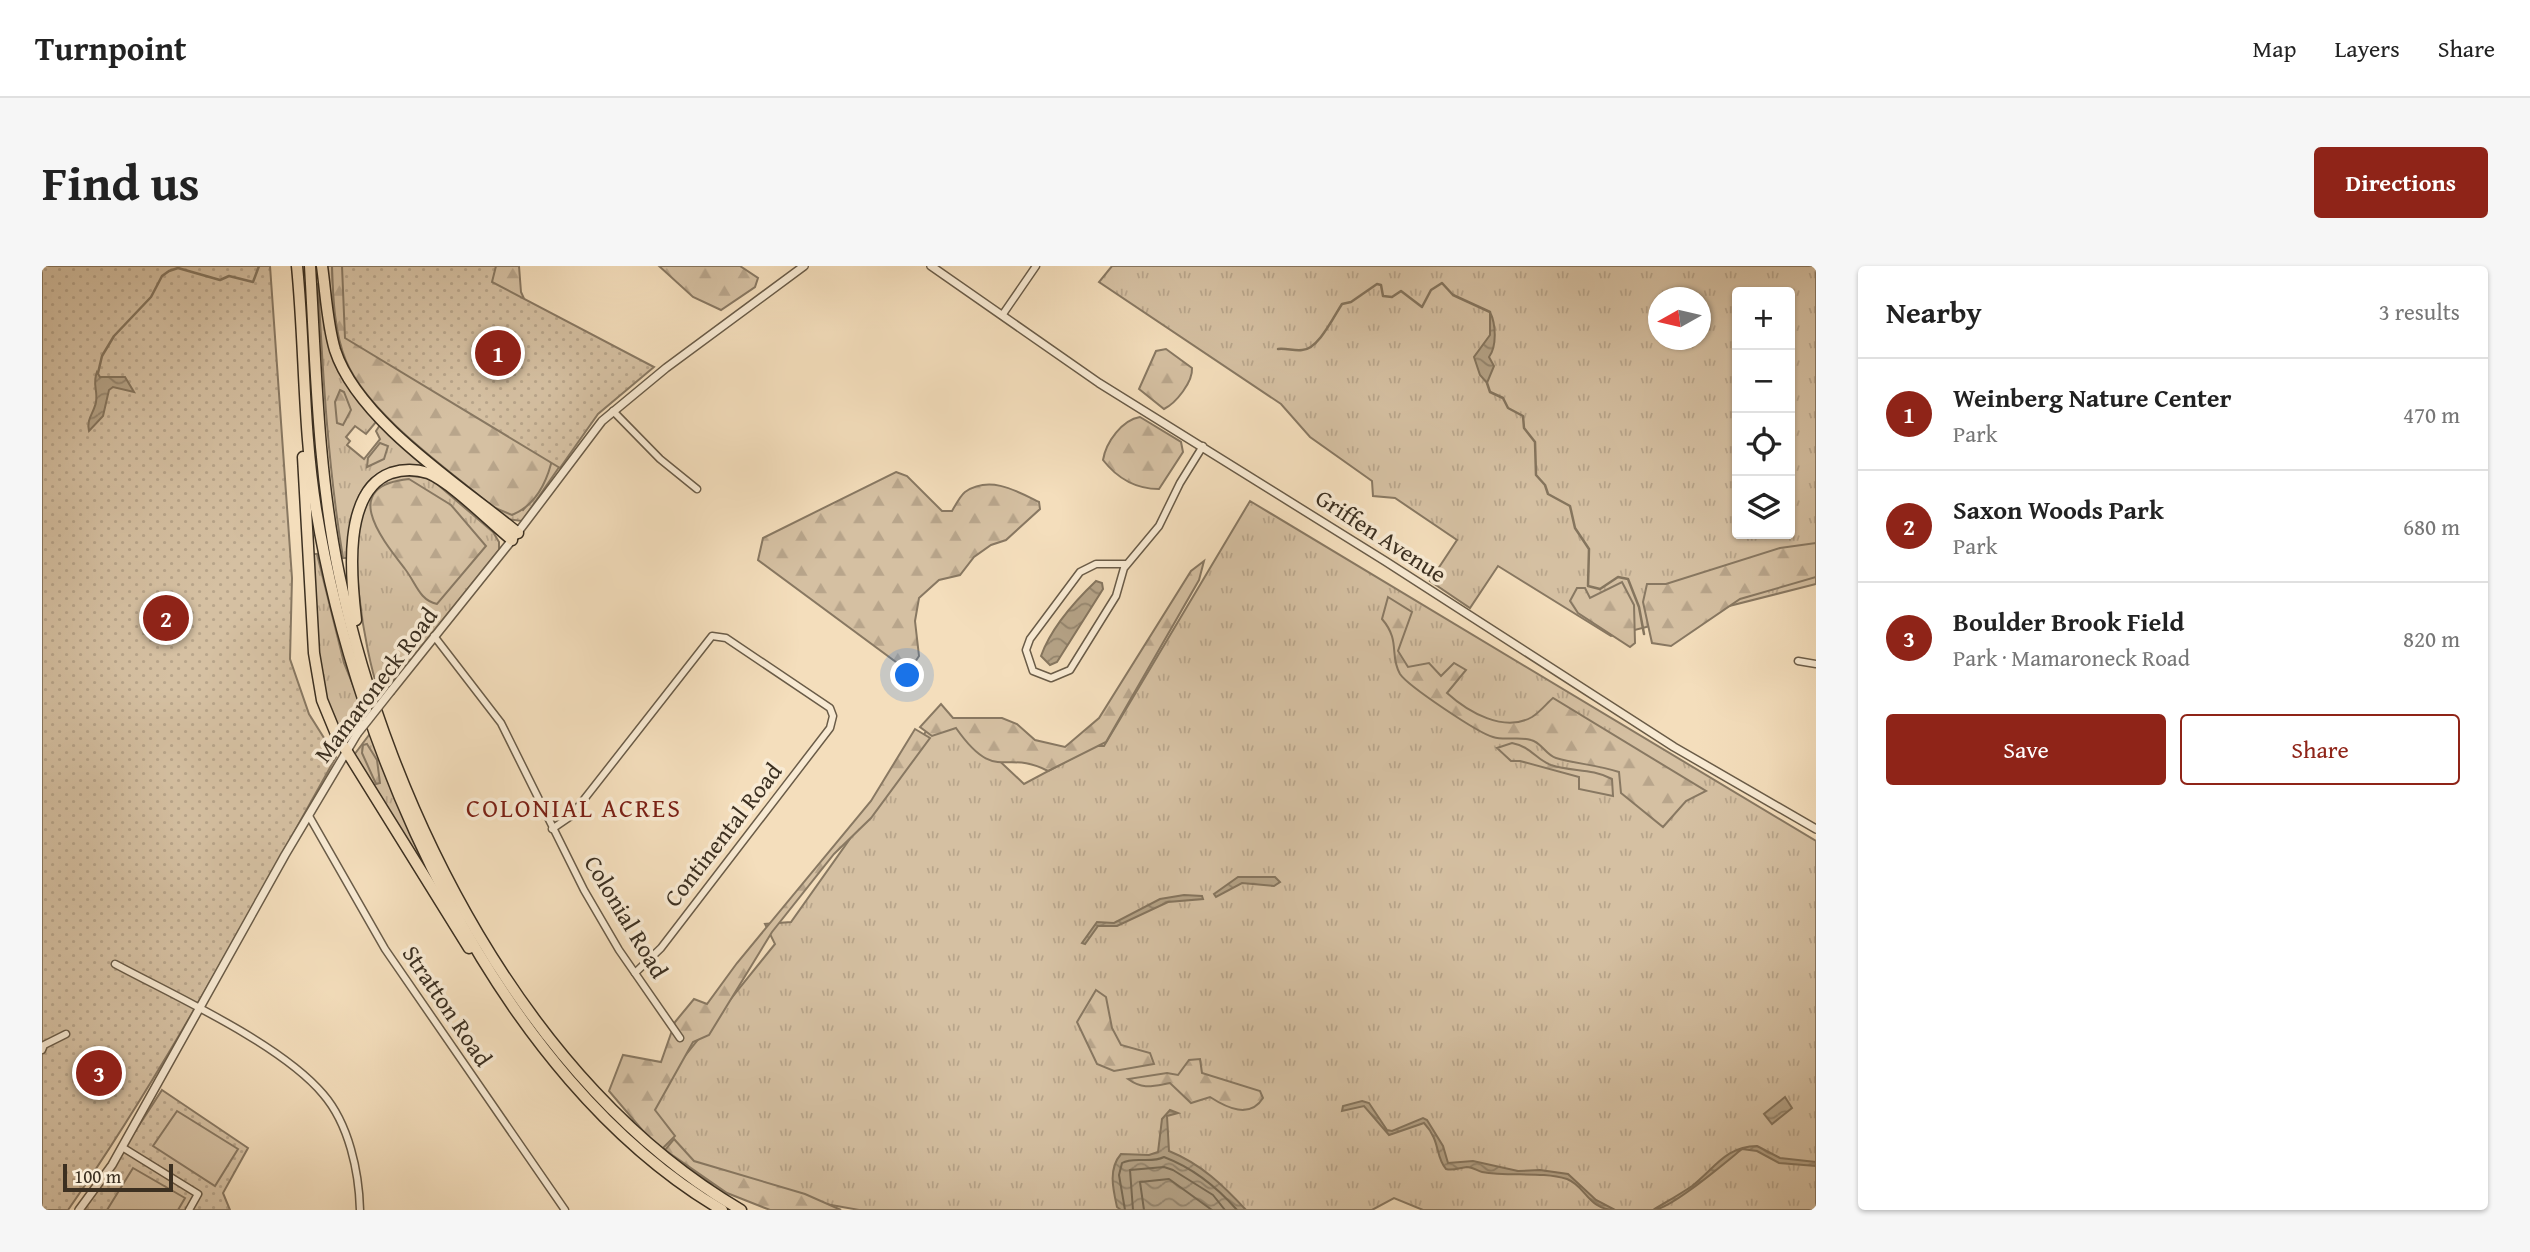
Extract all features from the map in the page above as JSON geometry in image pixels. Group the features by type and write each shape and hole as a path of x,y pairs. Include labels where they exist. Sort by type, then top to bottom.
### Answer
{"highway":[{"path":"297,266 305,399 321,534 339,615 357,678 391,771 428,856 500,985"},
{"path":"310,266 326,491 339,573 360,657 395,756 436,853 473,923 517,995 576,1072 620,1119 680,1171 741,1210"},
{"path":"322,266 336,352 362,402 515,536"},
{"path":"305,399 302,439 314,653 325,708 346,750 468,948 500,985 556,1062 612,1124 651,1160 722,1210"},
{"path":"360,657 353,590 355,531 362,500 377,481 398,471 427,473 438,478 515,536"}],"street":[{"name":"Mamaroneck Road","path":"79,1210 122,1147 357,734 515,536 589,436 613,411 804,266"},
{"name":"Griffen Avenue","path":"931,266 1099,383 1203,446 1597,699 1816,829"},
{"path":"1003,314 1036,266"},
{"path":"613,411 660,459 697,489"},
{"path":"1127,564 1096,564 1080,572 1030,639 1026,650 1033,671 1051,678 1070,670 1116,596 1127,564 1159,526 1203,446"},
{"name":"Continental Road","path":"552,829 571,816 706,642 719,635 826,703 833,716 830,729 661,948 635,973"},
{"name":"Colonial Road","path":"434,636 501,723 584,890 635,973 680,1038"},
{"path":"1798,661 1816,664"},
{"name":"Stratton Road","path":"309,816 385,949 565,1210"},
{"path":"115,964 200,1009 304,1074 326,1097 349,1144 358,1177 360,1210"},
{"path":"42,1050 44,1045 66,1034"},
{"path":"122,1147 198,1194 189,1210"}],"green space":[{"path":"42,266 270,266 292,578 290,659 309,714 336,757 174,1044 68,1210 42,1210"},
{"path":"325,266 332,266 334,309 523,510 546,478 550,439 562,463 522,521 506,519 445,472 402,437 366,399 352,380 341,353"},
{"path":"332,266 519,266 521,292 539,332 551,464 542,487 527,506 512,515 493,507 411,440 372,401 357,381 342,350 335,314"},
{"path":"342,266 496,266 492,282 654,367 598,414 560,468 345,338"},
{"path":"659,266 740,266 758,278 755,287 721,310 693,297"},
{"path":"1112,266 1816,266 1816,584 1611,636 1498,566 1470,608 1430,581 1457,540 1395,498 1373,496 1372,481 1310,437 1281,404 1099,282"},
{"path":"321,283 346,383 376,422 366,434 355,426 346,437 350,441 347,445 364,459 380,439 376,431 380,425 429,469 385,471 365,485 355,508 348,558 343,558 330,456 318,284"},
{"path":"1166,349 1192,368 1192,374 1183,392 1164,409 1139,389 1156,351"},
{"path":"340,390 344,392 351,410 343,425 337,423 335,402"},
{"path":"1140,417 1181,442 1183,452 1159,489 1128,481 1114,472 1103,460 1108,446 1121,427"},
{"path":"380,443 388,446 384,459 367,467 368,458"},
{"path":"896,472 907,476 942,511 952,511 965,492 984,485 1022,493 1039,502 1040,509 1006,540 991,545 974,557 960,575 939,580 919,598 915,621 919,656 913,665 900,665 758,560 763,538"},
{"path":"401,475 430,478 493,532 499,542 499,550 392,683 379,693 363,623 357,540 361,517 370,493 381,483"},
{"path":"409,479 451,505 486,546 437,604 426,599 418,590 377,529 372,515 371,502 375,492 388,484"},
{"path":"1250,501 1816,841 1816,1210 1423,1210 1394,1198 1372,1210 859,1210 710,1183 630,1124 775,944 765,924 791,922 927,730 957,721 1024,784 1095,746 1104,746"},
{"path":"1816,543 1816,577 1740,599 1671,646 1652,643 1643,602 1647,584 1666,584 1780,548"},
{"path":"314,554 317,554 344,663 364,712 352,732 340,729 323,687 316,643"},
{"path":"1204,561 1199,580 1106,742 1048,771 1033,765 991,761 981,756 956,728 932,736 920,727 941,704 953,718 1002,718 1017,724 1035,740 1065,747 1099,718 1191,571"},
{"path":"1622,582 1634,605 1635,643 1630,647 1578,613 1570,601 1577,588 1585,588 1590,598"},
{"path":"1388,597 1412,612 1398,651 1408,667 1429,663 1441,676 1454,663 1466,670 1447,693 1465,707 1487,718 1510,723 1532,717 1553,698 1706,791 1686,801 1663,827 1621,793 1619,772 1556,758 1535,741 1498,738 1473,727 1429,698 1400,674 1391,634 1382,619"},
{"path":"915,729 930,738 871,818 834,854 772,932 709,1035 693,1042 655,1110 675,1136 660,1151 609,1091 623,1055 661,1062 675,1022 694,999 707,1004 737,963 871,801"},
{"path":"372,731 401,812 423,863 420,865 354,755"},
{"path":"1512,743 1524,747 1551,765 1597,773 1612,779 1613,796 1579,789 1579,777 1511,761 1497,748"},
{"path":"367,744 377,760 380,783 376,784 362,753 363,745"},
{"path":"1096,990 1106,997 1112,1028 1121,1045 1150,1053 1154,1064 1114,1071 1097,1064 1077,1022"},
{"path":"1200,1059 1202,1073 1260,1091 1263,1098 1252,1108 1238,1110 1210,1097 1191,1103 1170,1083 1143,1086 1128,1079 1167,1073 1178,1075 1189,1060"},
{"path":"162,1090 248,1148 223,1193 230,1210 84,1210"},
{"path":"177,1111 238,1149 215,1186 153,1146"},
{"path":"674,1139 694,1161 805,1194 841,1210 770,1210 727,1193 665,1150"},
{"path":"133,1168 185,1198 178,1210 107,1210"}],"water":[{"path":"1490,312 1495,335 1489,357 1494,366 1487,383 1480,375 1474,357 1490,335"},
{"path":"97,372 100,377 125,377 134,392 113,387 109,390 103,416 89,431 89,419 96,402"},
{"path":"1096,581 1102,583 1103,589 1057,662 1050,665 1041,656 1051,635 1072,606"},
{"path":"1238,877 1275,877 1280,882 1274,886 1242,883 1216,897 1214,894"},
{"path":"1184,895 1202,896 1203,899 1168,902 1117,926 1098,926 1085,944 1082,943 1097,922 1114,923 1160,899"},
{"path":"1785,1097 1792,1108 1772,1124 1764,1114"},
{"path":"1362,1101 1369,1103 1387,1130 1392,1131 1423,1118 1427,1120 1443,1146 1448,1163 1473,1161 1518,1171 1540,1170 1568,1174 1596,1200 1615,1210 1599,1206 1567,1179 1547,1175 1482,1172 1469,1167 1446,1169 1433,1136 1424,1123 1389,1135 1364,1106 1342,1111 1343,1106"},
{"path":"1170,1110 1178,1113 1167,1116 1169,1151 1211,1176 1246,1210 1121,1210 1117,1207 1113,1179 1117,1160 1121,1154 1149,1155 1158,1152 1162,1119"},
{"path":"1757,1146 1780,1158 1816,1162 1816,1166 1779,1163 1757,1151 1742,1149 1684,1194 1653,1210 1692,1186 1729,1154 1746,1147"}],"waterway":[{"path":"98,373 102,356 114,336 151,297 162,276 169,271 178,268 220,280 229,276 253,282 259,266"},
{"path":"1278,349 1308,349 1320,339 1342,304 1351,302 1377,284 1381,285 1383,296 1392,297 1401,291 1422,307 1431,290 1442,283 1453,295 1490,312"},
{"path":"1487,383 1490,392 1503,398 1508,408 1523,416 1524,428 1535,442 1536,475 1545,485 1548,494 1570,506 1575,528 1589,549 1588,586 1600,589 1618,577 1628,579 1639,607 1644,634"}],"place":[{"name":"Weinberg Nature Center","path":"498,353"},
{"name":"Saxon Woods Park","path":"166,618"},
{"name":"Boulder Brook Field","path":"99,1073"}],"district":[{"name":"COLONIAL ACRES","path":"574,808"}]}
